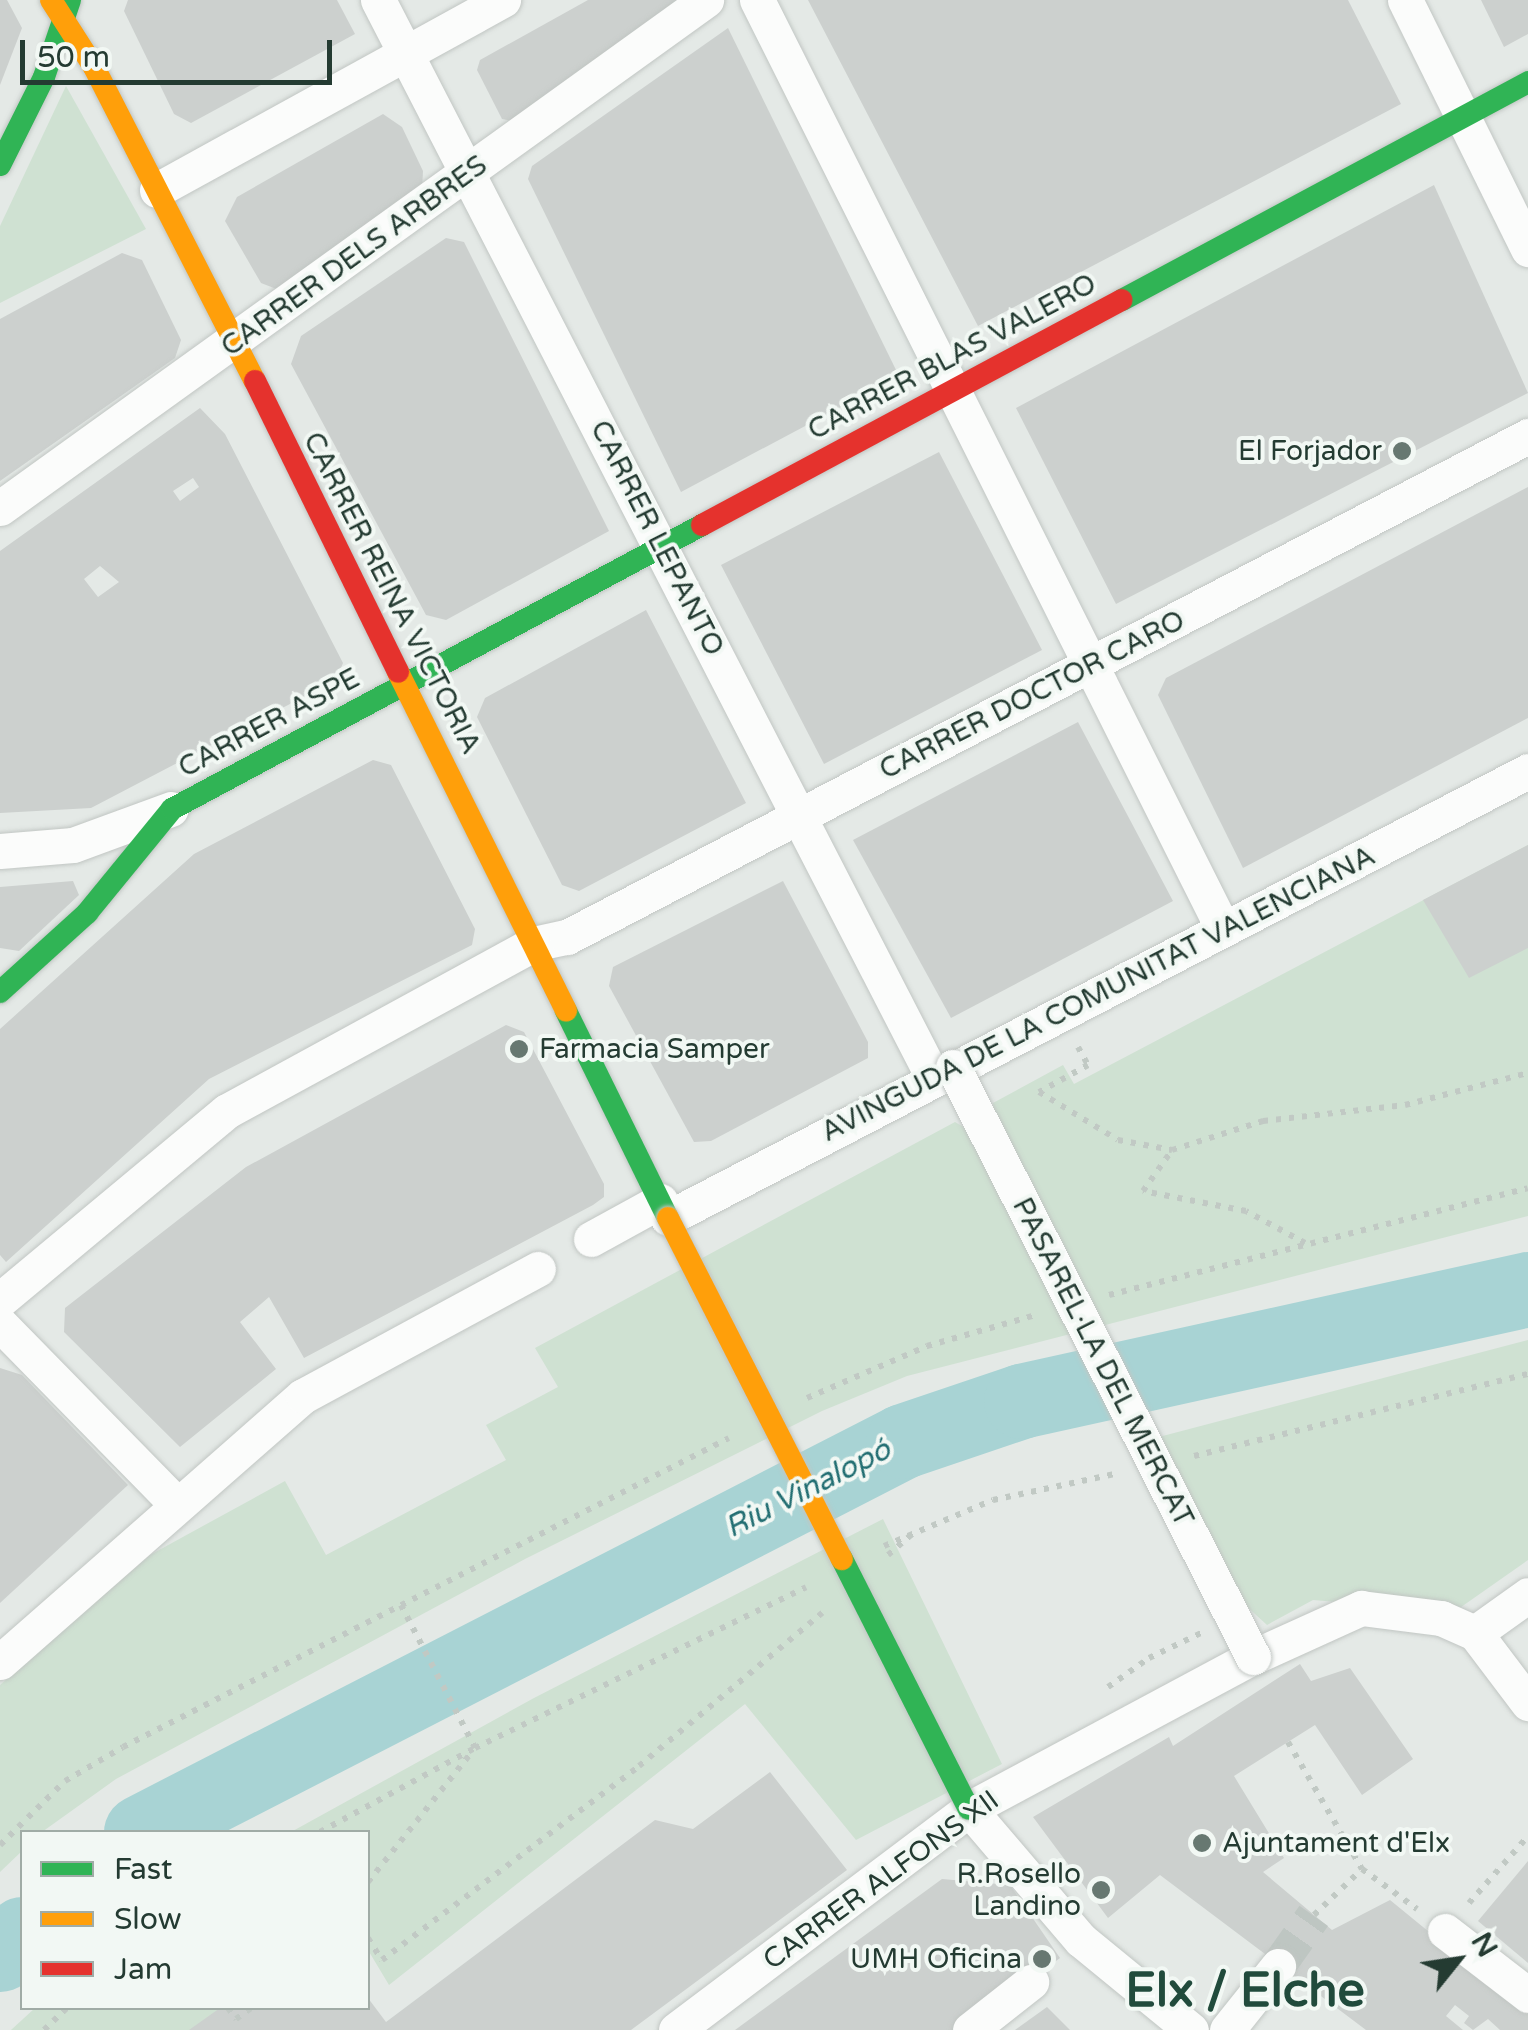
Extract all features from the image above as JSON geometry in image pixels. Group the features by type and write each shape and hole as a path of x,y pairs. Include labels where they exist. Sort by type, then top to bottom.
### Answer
{"main road":[{"name":"CARRER REINA VICTORIA","path":"51,0 67,10 664,1209 969,1809"},
{"path":"0,165 67,10"},
{"name":"CARRER BLAS VALERO","path":"404,685 1528,82"},
{"name":"CARRER ASPE","path":"2,985 88,913 172,809 404,685"}],"street":[{"name":"CARRER LEPANTO","path":"378,0 465,174 665,546 796,816 943,1072"},
{"path":"157,190 504,0"},
{"name":"CARRER DELS ARBRES","path":"0,508 234,344 706,0"},
{"path":"758,0 1223,929"},
{"path":"1405,0 1528,250"},
{"name":"CARRER DOCTOR CARO","path":"0,1300 226,1110 533,944 566,937 1528,436"},
{"name":"AVINGUDA DE LA COMUNITAT VALENCIANA","path":"591,1240 664,1209 943,1072 1528,771"},
{"path":"0,851 73,845 172,809"},
{"name":"PASAREL·LA DEL MERCAT","path":"943,1072 1254,1658"},
{"path":"0,1662 175,1503 303,1396 538,1269"},
{"path":"0,1324 175,1503"},
{"path":"1528,1595 1475,1633 1528,1703"},
{"name":"CARRER ALFONS XII","path":"676,2030 969,1809 1254,1658 1362,1608 1441,1618 1475,1633"},
{"path":"969,1809 1081,1940 1190,2030"},
{"path":"1445,1931 1528,1995"},
{"path":"1227,2030 1278,1966"},
{"path":"970,2030 1031,1982"}],"path":[{"path":"1088,1065 1039,1092 1118,1140 1172,1150 1263,1121 1405,1105 1528,1073"},
{"path":"1172,1150 1144,1190 1246,1211 1306,1244"},
{"path":"1089,1300 1528,1188"},
{"path":"788,1408 910,1353 1052,1310"},
{"path":"1184,1458 1528,1374"},
{"path":"0,1845 64,1781 737,1434"},
{"path":"871,1553 920,1526 993,1500 1127,1471"},
{"path":"877,1565 920,1526"},
{"path":"324,1830 475,1748 821,1579"},
{"path":"370,1941 382,1960 639,1766 834,1603"},
{"path":"400,1605 475,1748"},
{"path":"1288,1742 1362,1868 1445,1931 1528,1836"},
{"path":"370,1879 475,1748"},
{"path":"1314,1915 1362,1868"},
{"path":"44,2030 64,2010"},
{"path":"229,2010 236,2019 248,2010"},
{"path":"57,2030 58,2016"}],"green space":[{"path":"66,86 146,229 0,303 0,226"},
{"path":"1528,845 1528,1216 907,1376 822,1411 525,1559 116,1779 45,1830 20,1830 20,1853 0,1872 0,1685 150,1555 285,1481 326,1555 506,1460 486,1425 558,1387 535,1348 955,1122 967,1129 995,1115 993,1103 1063,1065 1074,1084"},
{"path":"1528,1340 1528,1560 1454,1612 1313,1600 1267,1625 1231,1592 1155,1438"},
{"path":"883,1519 1002,1764 856,1840 745,1704 389,1985 370,1953 370,1830 295,1830 534,1698"},
{"path":"33,2010 236,2010 214,2030 11,2030"}],"building":[{"path":"0,0 7,0 22,28 0,85"},
{"path":"128,0 337,0 355,34 191,123 174,114 124,11"},
{"path":"588,0 682,0 512,121 502,119 477,70 480,60"},
{"path":"808,0 1348,0 1401,104 978,326"},
{"path":"1481,0 1528,0 1528,34 1504,47"},
{"path":"728,28 899,376 681,492 528,179 532,166"},
{"path":"383,114 402,127 423,171 422,190 279,290 261,283 225,221 237,197"},
{"path":"1434,185 1528,393 1116,604 1016,408"},
{"path":"446,238 464,242 609,531 446,620 426,615 291,364 301,336"},
{"path":"122,253 142,260 181,340 175,358 0,481 0,319"},
{"path":"200,408 225,434 343,663 336,680 91,808 0,813 0,551","holes":["193,478 199,487 180,501 173,491","100,566 119,582 98,597 84,579"]},
{"path":"939,452 1042,650 824,764 721,565"},
{"path":"1528,487 1528,718 1243,868 1158,695 1166,678"},
{"path":"646,610 746,803 579,891 562,885 477,717 485,698"},
{"path":"1078,722 1173,901 951,1018 853,840"},
{"path":"373,760 391,765 475,929 472,945 209,1079 6,1262 0,1255 0,1029 194,854"},
{"path":"1528,845 1528,948 1469,978 1423,900"},
{"path":"73,881 79,895 19,951 0,948 0,887"},
{"path":"783,881 868,1042 868,1058 711,1141 694,1142 609,986 613,967"},
{"path":"506,1025 524,1032 604,1184 604,1197 593,1205 304,1358 269,1297 240,1322 276,1369 180,1447 64,1332 65,1308 246,1167"},
{"path":"0,1368 22,1375 128,1485 0,1603"},
{"name":"Ajuntament d'Elx","path":"1300,1664 1311,1681 1350,1668 1413,1759 1362,1795 1315,1725 1234,1776 1284,1858 1263,1872 1332,1930 1390,1900 1528,2013 1528,2030 1500,2030 1488,2019 1473,2030 1464,2023 1469,2016 1455,2005 1446,2016 1463,2030 1366,2030 1160,1875 1108,1918 1033,1817 1169,1737 1173,1746"},
{"path":"770,1772 847,1870 631,2030 189,2030 217,2010 370,2010 370,2001 386,2022 655,1820 693,1829"},
{"path":"1528,1861 1528,1963 1478,1921"},
{"path":"942,1879 1010,1885 1060,1958 965,2030 735,2030"},
{"path":"1047,2007 1070,2030 1015,2030"}],"waterway":[{"name":"Riu Vinalopó","path":"145,1830 903,1441 1021,1401 1528,1289"},
{"name":"Riu Vinalopó","path":"0,1954 20,1936"}],"tunnel":[{"path":"1278,1966 1314,1915"}],"traffic: fast":[{"path":"0,165 44,77 70,0"},
{"path":"1122,300 1528,82"},
{"path":"0,992 87,913 172,809 702,525"},
{"path":"566,1011 668,1218"},
{"path":"842,1559 969,1809"}],"traffic: slow":[{"path":"51,0 94,67 255,381"},
{"path":"398,672 566,1011"},
{"path":"668,1218 842,1559"}],"traffic: jam":[{"path":"702,525 1122,300"},
{"path":"255,381 398,672"}],"place":[{"name":"El Forjador","path":"1402,451"},
{"name":"Farmacia Samper","path":"519,1049"},
{"name":"Ajuntament d'Elx","path":"1202,1843"},
{"name":"R.Rosello Landino","path":"1101,1890"},
{"name":"UMH Oficina","path":"1042,1959"}],"district":[{"name":"Elx / Elche","path":"1245,1992"}]}
